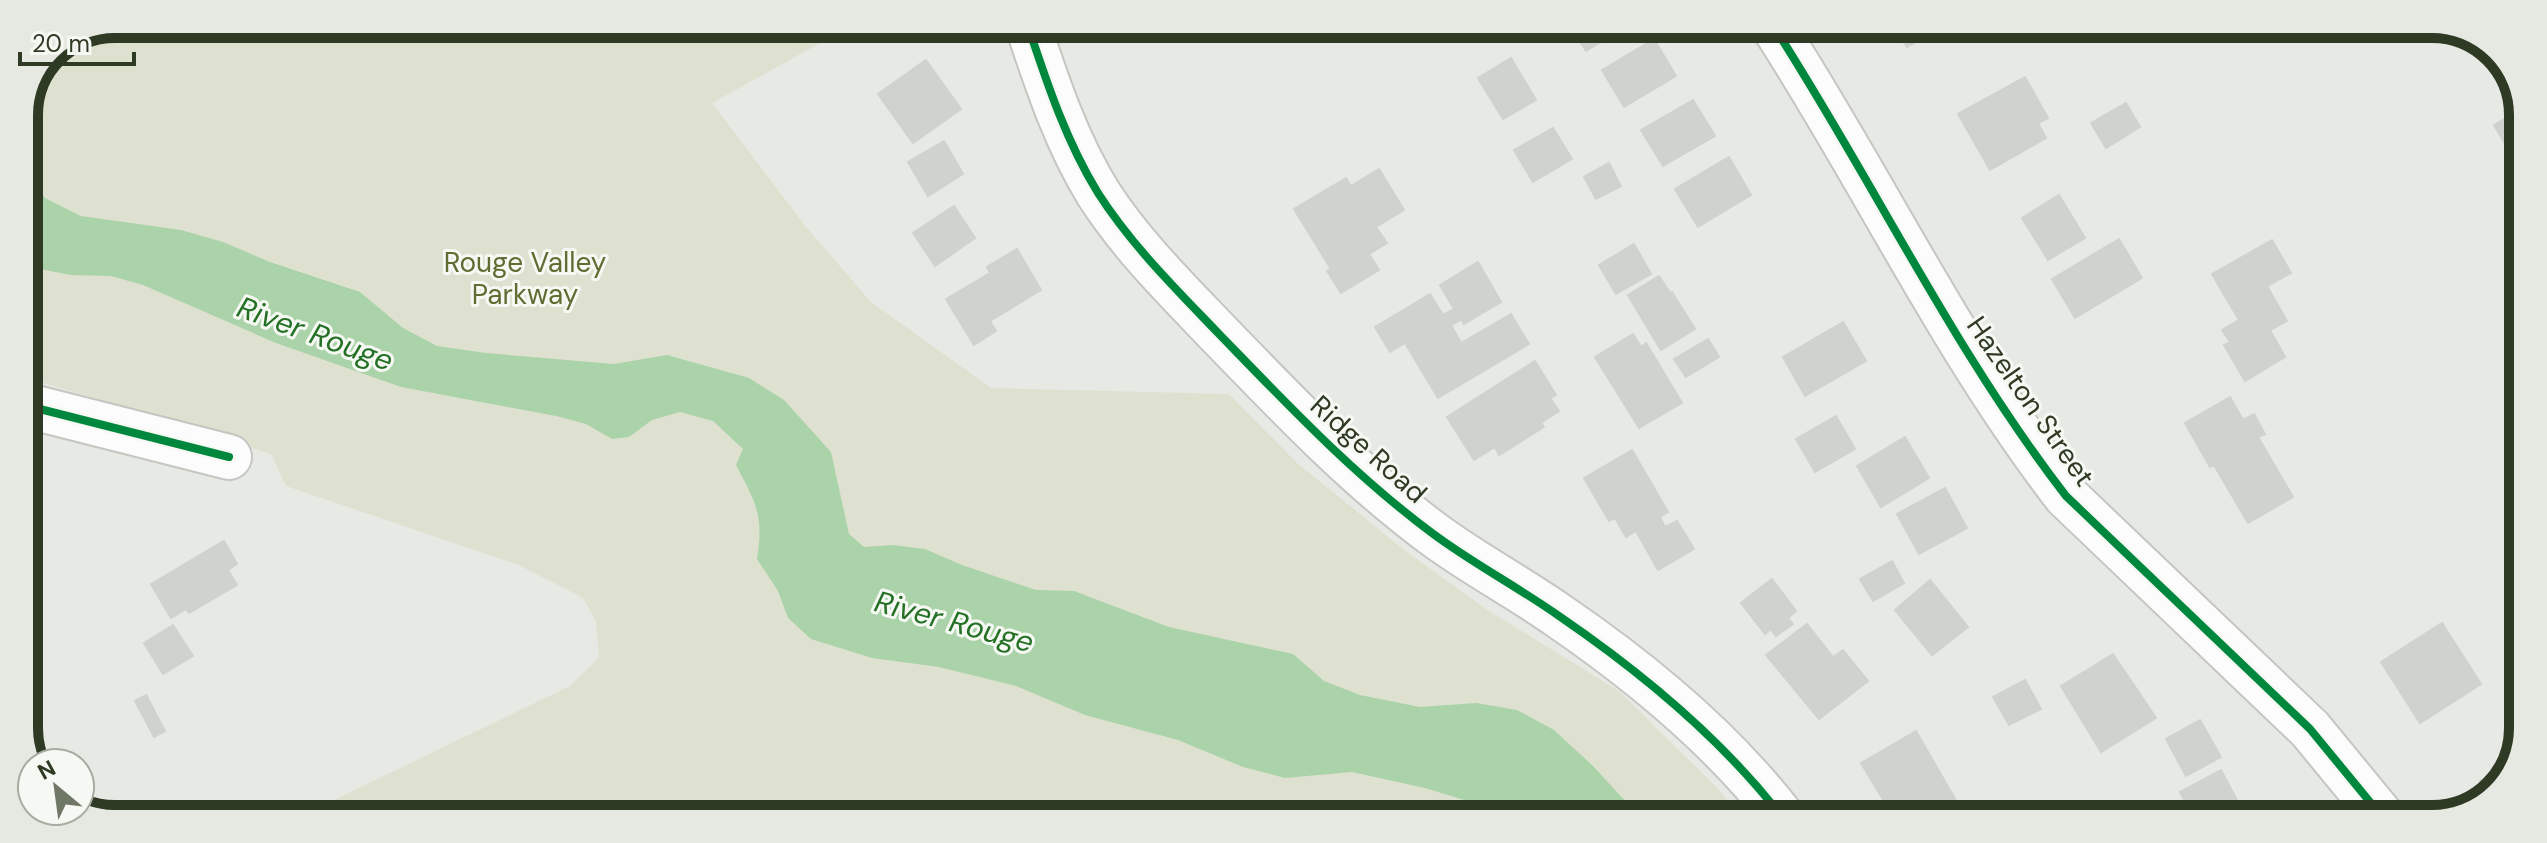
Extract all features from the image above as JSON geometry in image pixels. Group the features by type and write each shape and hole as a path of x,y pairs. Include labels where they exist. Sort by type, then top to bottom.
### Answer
{"street":[{"name":"Ridge Road","path":"1032,38 1068,139 1098,193 1156,267 1240,356 1363,479 1434,535 1558,615 1615,656 1702,730 1774,805"},
{"name":"Hazelton Street","path":"1781,38 1825,106 1966,352 2066,496 2310,729 2372,805"},
{"path":"38,409 229,457"}],"green space":[{"name":"Rouge Valley Parkway","path":"115,38 830,38 712,103 806,227 871,302 991,388 1229,394 1297,463 1403,549 1486,609 1619,691 1730,805 324,805 570,686 599,658 596,621 583,598 519,565 286,486 271,454 38,381 39,100 51,72 72,51 100,39"}],"water":[{"name":"River Rouge","path":"38,189 45,198 81,216 181,230 223,242 270,262 360,292 403,328 437,346 614,364 667,355 749,378 784,400 831,452 849,534 864,547 893,545 925,549 1036,590 1074,591 1169,627 1293,654 1324,681 1360,695 1420,707 1476,703 1517,710 1554,730 1629,805 1480,805 1425,788 1352,772 1285,778 1243,767 1178,740 1085,715 1016,686 939,667 872,658 811,639 788,618 778,591 757,559 757,510 736,465 743,449 713,421 680,412 652,420 629,437 612,439 586,424 556,416 401,387 276,343 143,285 111,276 71,275 38,269"}],"building":[{"path":"1578,38 1607,38 1586,51"},
{"path":"1901,38 1922,38 1907,47"},
{"path":"1654,39 1676,76 1624,107 1602,70"},
{"path":"1511,58 1536,100 1503,119 1478,78"},
{"path":"926,60 961,109 913,143 878,94"},
{"path":"2025,77 2048,118 2038,123 2046,138 1990,170 1958,114"},
{"path":"1693,100 1715,136 1663,166 1641,130"},
{"path":"2126,103 2140,127 2106,148 2091,123"},
{"path":"2509,116 2509,148 2508,149 2494,125"},
{"path":"1553,128 1572,159 1533,182 1514,150"},
{"path":"944,141 963,174 928,196 908,162"},
{"path":"1729,157 1751,195 1698,227 1675,189"},
{"path":"1609,163 1621,186 1596,199 1584,177"},
{"path":"1379,169 1404,210 1376,227 1387,243 1369,254 1379,270 1341,293 1327,271 1331,269 1294,209 1346,178 1351,186"},
{"path":"2059,195 2085,238 2048,260 2022,218"},
{"path":"954,206 975,238 935,266 913,233"},
{"path":"2119,239 2142,278 2075,318 2052,279"},
{"path":"2272,240 2291,273 2267,286 2287,321 2270,330 2285,357 2245,381 2224,345 2230,342 2222,330 2239,320 2212,274"},
{"path":"1634,244 1651,274 1616,294 1599,265"},
{"path":"1017,249 1041,290 990,321 996,331 974,345 946,299 990,273 987,267"},
{"path":"1478,262 1501,302 1464,324 1462,319 1451,325 1461,343 1511,314 1529,344 1438,398 1405,343 1390,352 1375,327 1430,294 1443,315 1454,309 1440,285"},
{"path":"1659,276 1670,293 1638,312 1628,295"},
{"path":"1672,292 1695,329 1661,350 1638,312"},
{"path":"1843,322 1866,361 1805,396 1783,357"},
{"path":"1633,334 1641,347 1646,343 1682,403 1639,428 1595,357"},
{"path":"1708,339 1719,357 1686,377 1674,359"},
{"path":"1535,361 1556,395 1550,398 1559,411 1541,423 1544,427 1499,455 1495,447 1474,460 1447,417"},
{"path":"2230,397 2243,420 2254,414 2265,434 2258,437 2293,497 2248,523 2185,423"},
{"path":"1836,416 1855,449 1815,472 1796,439"},
{"path":"1905,437 1929,478 1881,507 1857,466"},
{"path":"1632,450 1668,512 1660,517 1665,527 1677,521 1694,549 1658,570 1636,531 1626,537 1615,518 1609,521 1584,478"},
{"path":"1945,488 1967,528 1919,554 1897,514"},
{"path":"224,541 237,564 228,570 237,585 189,613 186,609 171,618 151,584"},
{"path":"1892,561 1904,583 1873,601 1860,579"},
{"path":"1772,579 1796,611 1788,618 1793,624 1776,636 1771,629 1765,634 1741,603"},
{"path":"1930,580 1968,627 1932,655 1895,610"},
{"path":"2442,623 2481,684 2420,723 2381,662"},
{"path":"1807,624 1833,657 1843,650 1868,681 1819,719 1766,655"},
{"path":"173,625 193,656 163,674 144,643"},
{"path":"2113,654 2156,718 2101,752 2061,686"},
{"path":"2025,680 2041,709 2009,725 1993,697"},
{"path":"146,695 165,731 154,737 135,701"},
{"path":"2200,720 2221,757 2186,776 2166,739"},
{"path":"1916,731 1959,805 1886,805 1861,763"},
{"path":"2221,770 2240,805 2187,805 2180,792"},
{"path":"2496,770 2483,786 2480,781"}],"cycle path":[{"path":"1032,38 1067,132 1111,212 1140,249 1296,413 1403,511 1447,544 1559,616 1650,684 1707,734 1772,805"},
{"path":"1781,38 1950,324 2025,440 2066,496 2310,729 2372,805"},
{"path":"38,409 229,457"}]}
